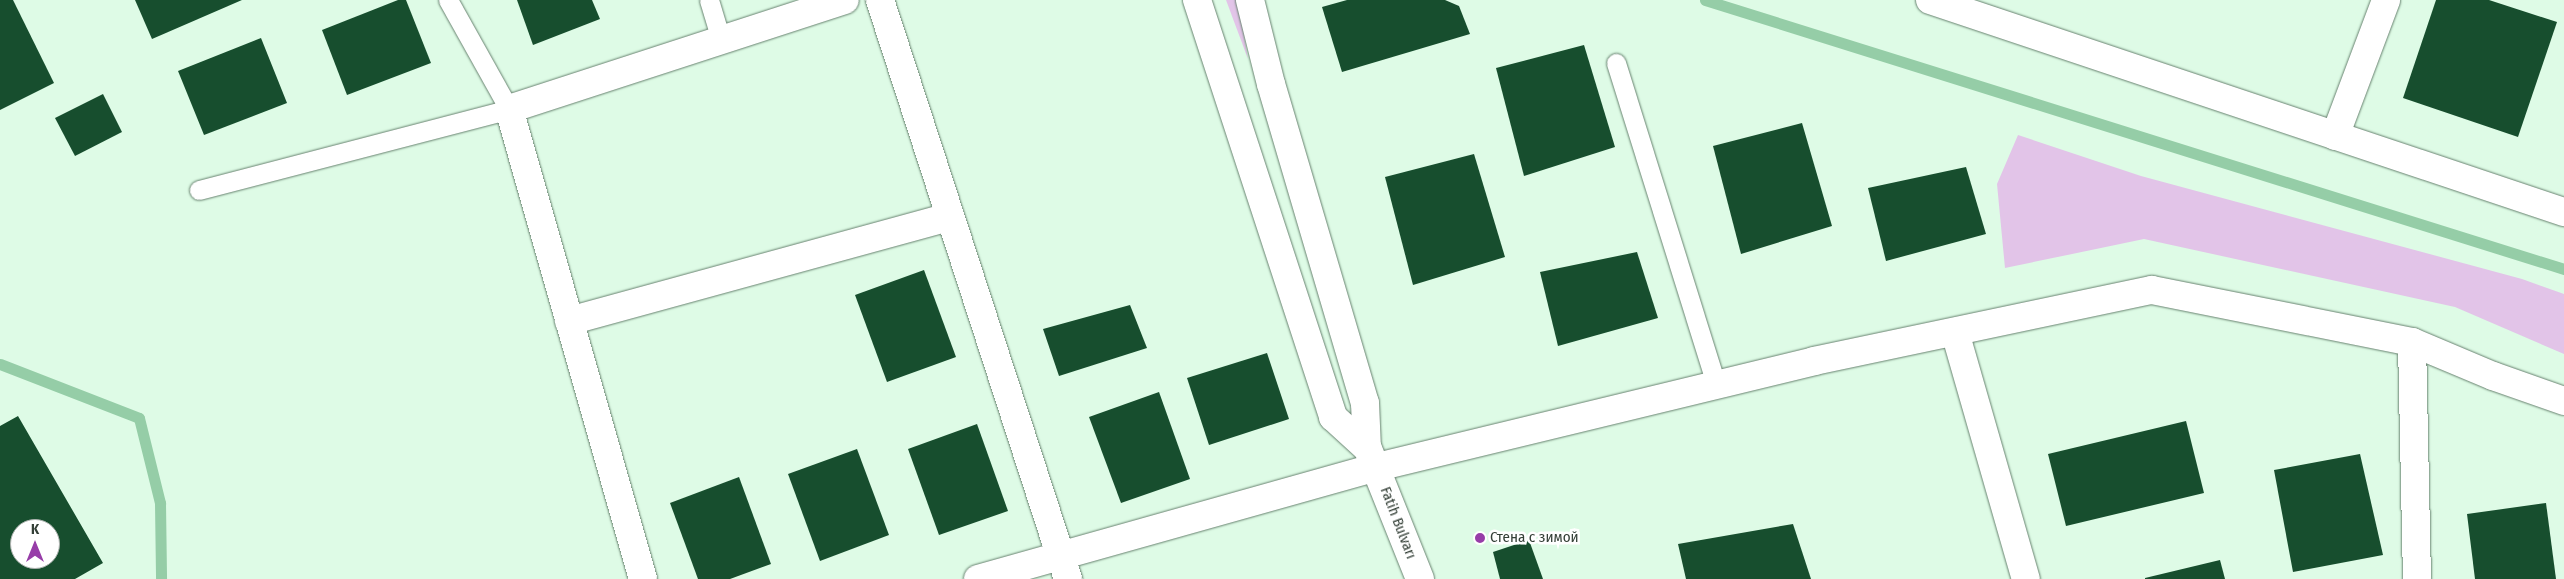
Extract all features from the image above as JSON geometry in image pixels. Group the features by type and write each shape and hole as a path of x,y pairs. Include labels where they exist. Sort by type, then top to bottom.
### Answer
{"street":[{"path":"643,579 509,109 845,0"},
{"path":"880,0 1064,568"},
{"path":"1197,0 1333,417 1372,457"},
{"path":"1250,0 1271,84 1365,403 1372,457"},
{"path":"1930,0 2564,212"},
{"path":"2335,136 2386,0"},
{"path":"569,321 950,217"},
{"path":"978,579 1064,568 1372,457 1716,385 2152,290 2412,342 2493,376 2564,401"},
{"path":"1955,332 2026,579"},
{"path":"2412,342 2417,579"},
{"name":"Fatih Bulvarı","path":"1372,457 1420,579"}],"lane":[{"path":"199,190 509,109 448,0"},
{"path":"709,0 721,40"},
{"path":"1616,63 1716,385"}],"shaded area":[{"path":"1226,0 1238,0 1248,59"},
{"path":"2018,135 2141,176 2522,279 2564,294 2564,354 2455,307 2144,239 2005,268 1997,184"}],"building":[{"path":"0,0 13,0 54,83 0,110"},
{"path":"135,0 242,0 152,39"},
{"path":"398,0 406,0 431,63 347,95 322,30"},
{"path":"517,0 592,0 600,19 533,45"},
{"path":"1347,0 1445,0 1459,6 1470,34 1342,72 1322,7"},
{"path":"2436,0 2489,0 2557,22 2518,137 2403,98"},
{"path":"261,38 287,103 204,135 178,71"},
{"path":"1584,45 1615,147 1524,176 1496,68"},
{"path":"103,94 122,132 75,156 55,118"},
{"path":"1802,123 1832,226 1741,254 1713,146"},
{"path":"1474,154 1505,257 1413,285 1385,177"},
{"path":"1966,167 1986,234 1886,261 1868,188"},
{"path":"1637,252 1658,318 1558,346 1540,272"},
{"path":"924,270 956,357 887,382 855,295"},
{"path":"1130,305 1147,348 1059,376 1043,329"},
{"path":"1267,353 1289,419 1209,445 1187,378"},
{"path":"1159,392 1190,479 1121,503 1089,417"},
{"path":"18,416 103,563 75,579 0,579 0,426"},
{"path":"2186,421 2204,493 2066,526 2048,454"},
{"path":"977,424 1008,511 939,535 908,449"},
{"path":"857,449 889,535 820,561 788,474"},
{"path":"2360,454 2383,555 2293,572 2274,470"},
{"path":"739,477 771,564 730,579 698,579 670,503"},
{"path":"2546,503 2556,579 2475,579 2467,514"},
{"path":"1793,524 1811,579 1686,579 1678,544"},
{"path":"1529,540 1543,579 1500,579 1493,552"},
{"path":"2220,560 2225,579 2145,579 2145,578"}],"waterway":[{"path":"1705,0 2564,269"},
{"path":"0,364 139,418 160,503 161,579"}],"place":[{"name":"Стена с зимой","path":"1480,538"}]}
